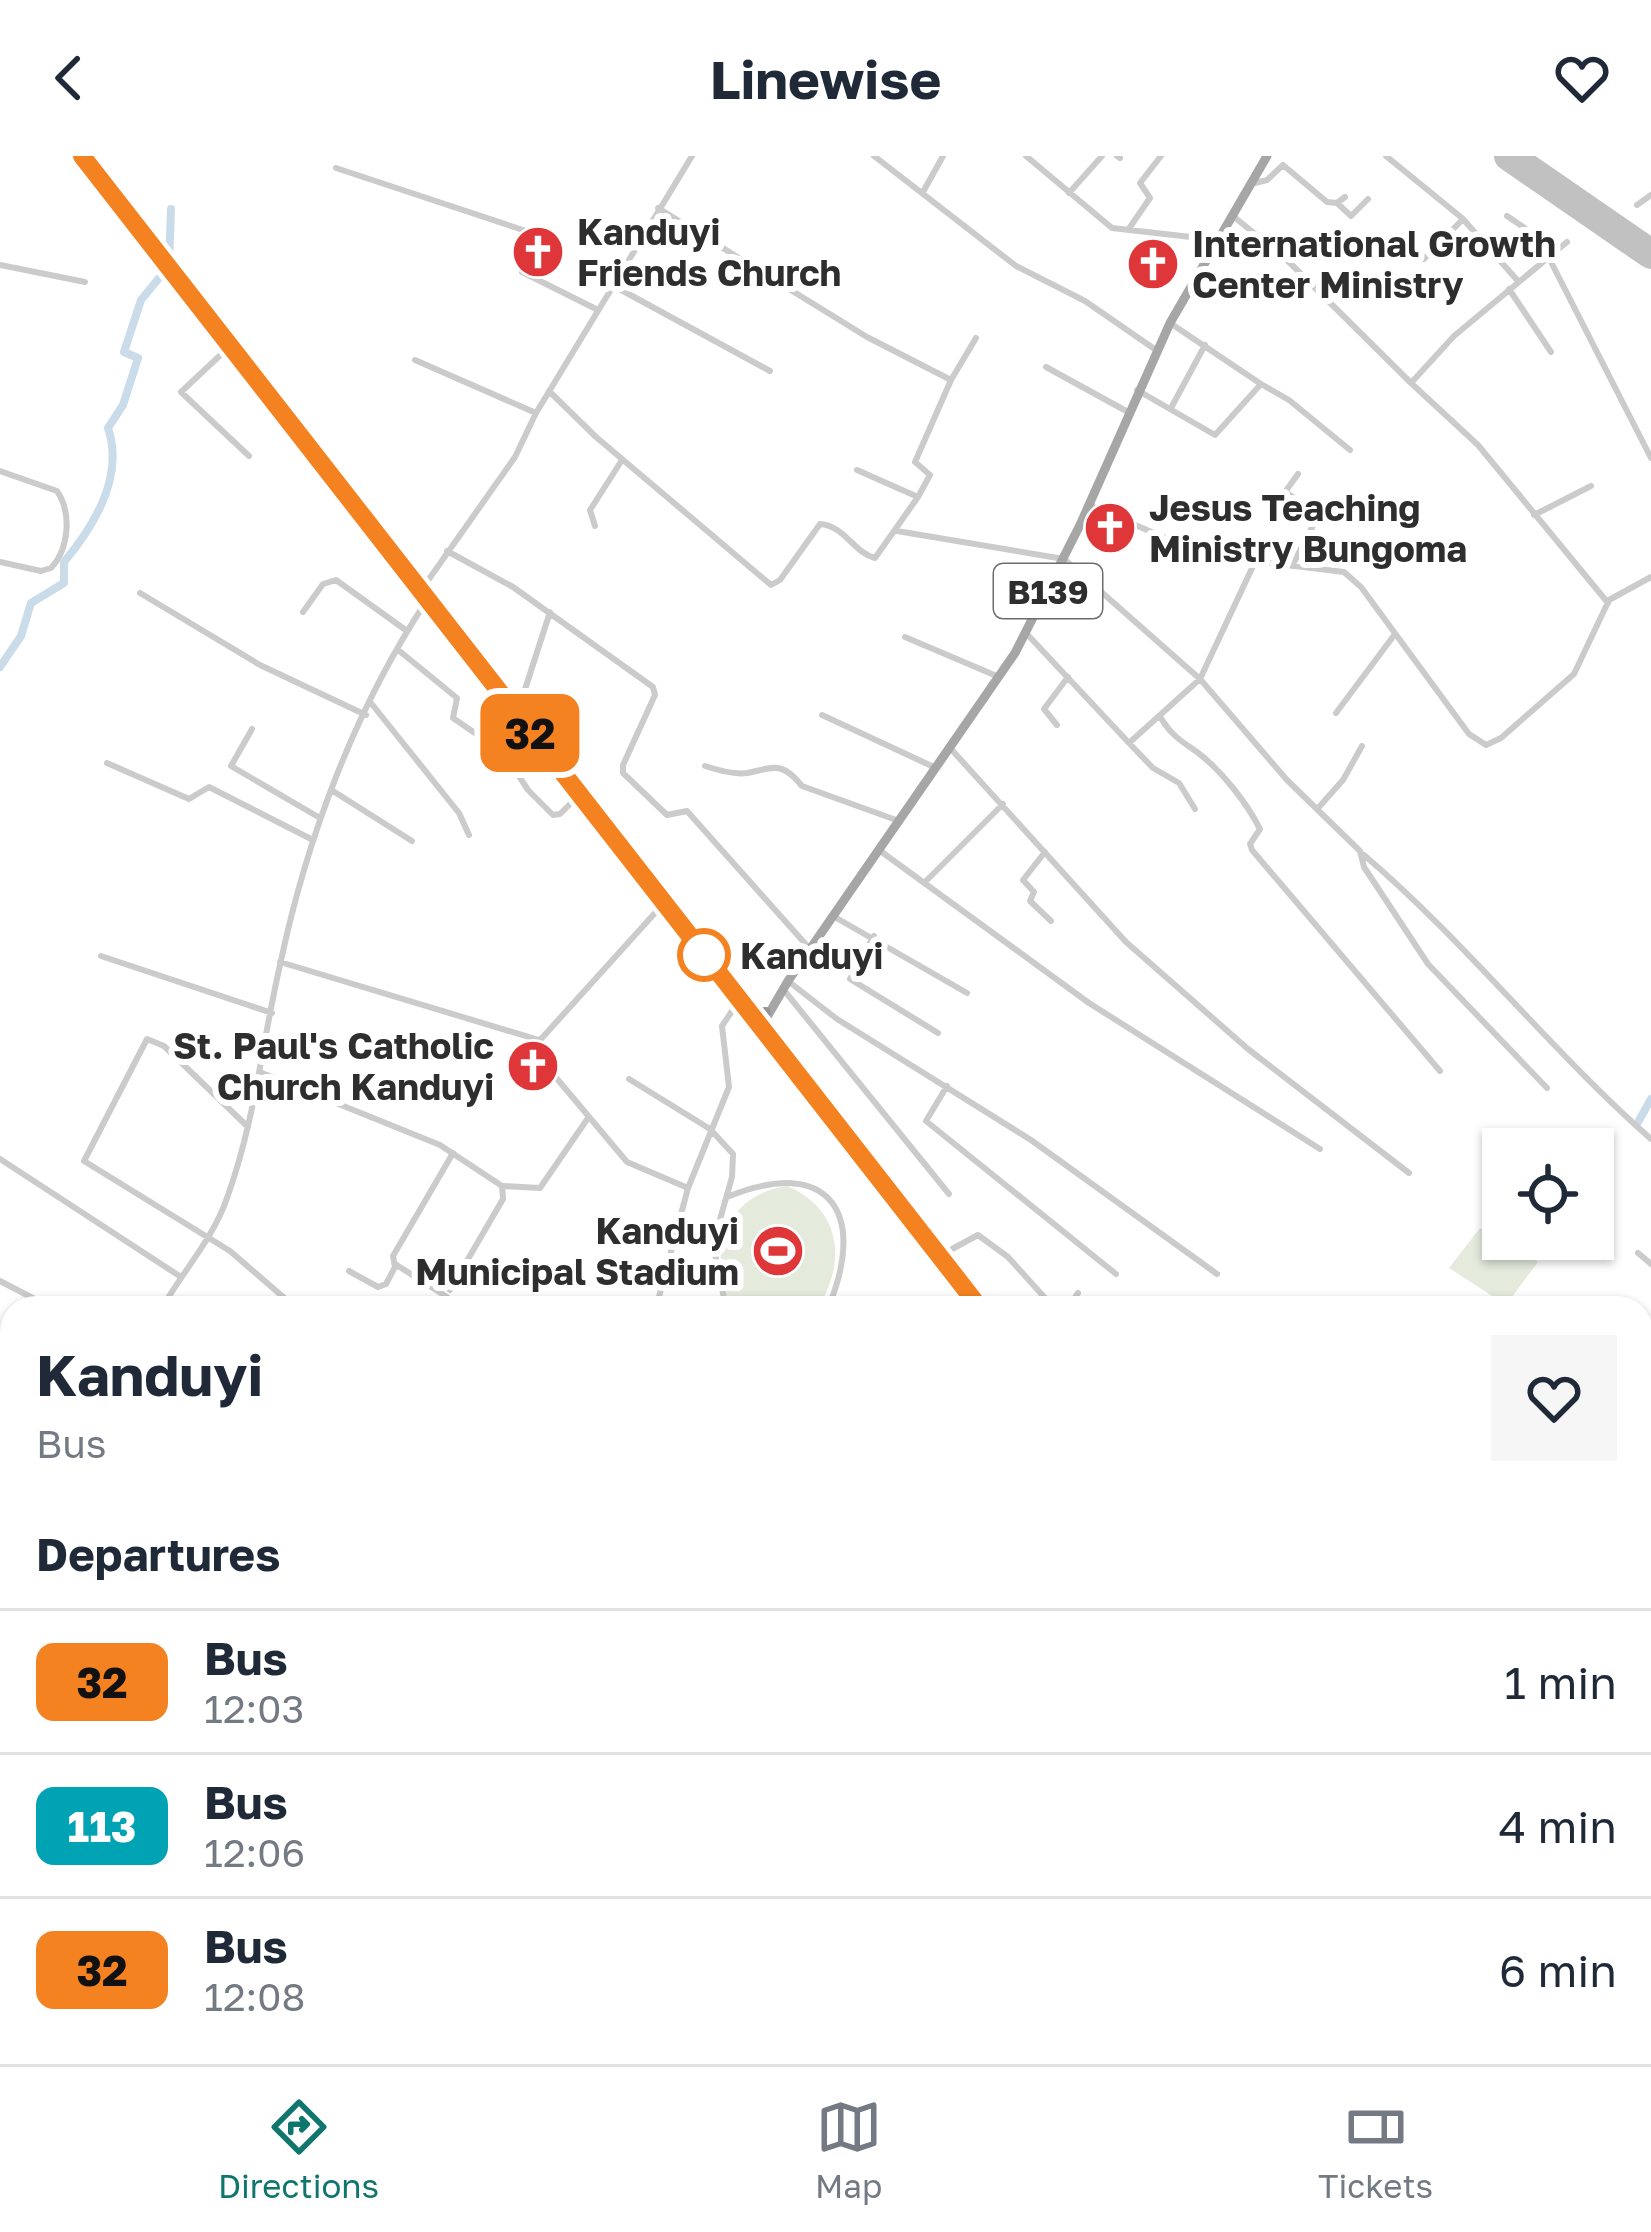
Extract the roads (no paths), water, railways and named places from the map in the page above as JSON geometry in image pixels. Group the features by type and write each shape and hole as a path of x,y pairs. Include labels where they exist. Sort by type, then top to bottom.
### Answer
{"highway":[{"path":"82,156 968,1296"},
{"path":"747,1013 766,1012"}],"main road":[{"name":"B139","path":"783,989 1026,633 1170,322 1267,156"},
{"path":"759,1027 783,989"},
{"path":"759,1027 783,989"}],"street":[{"path":"169,1296 208,1239 228,1195 262,1073 280,962 310,839 365,715 447,551 515,457 536,412 692,156"},
{"path":"874,156 1016,266 1085,301 1156,350"},
{"path":"922,193 943,156"},
{"path":"1026,156 1109,227 1219,240"},
{"path":"1036,164 1042,156"},
{"path":"1069,193 1102,156"},
{"path":"1128,230 1150,198 1140,184 1161,156"},
{"path":"1386,156 1463,219 1518,281"},
{"path":"1255,183 1267,180 1282,165 1351,216 1368,200"},
{"path":"336,169 529,232 521,272 598,310"},
{"path":"1637,205 1651,195"},
{"path":"1337,203 1345,197"},
{"path":"658,208 867,337 951,380"},
{"path":"1233,216 1287,260 1478,445 1608,603"},
{"path":"1507,216 1557,250"},
{"path":"1424,259 1463,219"},
{"path":"1411,383 1454,336 1567,242"},
{"path":"1549,258 1647,442 1651,458"},
{"path":"0,265 85,282"},
{"path":"612,285 770,370"},
{"path":"1509,290 1550,352"},
{"path":"1170,322 1289,400 1350,450"},
{"path":"549,391 622,460 771,585 780,580 820,524 837,529 871,559 897,531 931,475 915,462 951,380 976,338"},
{"path":"232,345 181,392 249,456"},
{"path":"1171,408 1205,345"},
{"path":"415,360 536,412"},
{"path":"1046,367 1127,412"},
{"path":"1137,390 1217,435 1261,384"},
{"path":"595,526 590,510 622,460"},
{"path":"857,470 918,497"},
{"path":"0,471 57,491 65,506 66,545 51,568 41,571 0,562"},
{"path":"1292,566 1318,514 1285,492 1298,474"},
{"path":"1534,515 1592,486"},
{"path":"1089,505 1194,552 1254,564 1344,572 1469,734 1486,745 1501,738 1574,674 1608,603 1651,577"},
{"path":"897,531 1064,559 1199,679 1287,780 1444,925 1576,1068 1651,1139"},
{"path":"447,551 550,613 655,689 622,765 626,778 667,815 687,811 810,950"},
{"path":"1129,743 1199,679 1254,564"},
{"path":"303,611 323,584 336,580 407,631"},
{"path":"140,593 260,664 365,715"},
{"path":"516,715 550,613"},
{"path":"1026,633 1129,743 1189,794 1195,808"},
{"path":"1336,713 1394,634"},
{"path":"905,637 999,677"},
{"path":"397,649 457,698 453,718 504,753 528,790 555,817 579,795"},
{"path":"1058,725 1044,709 1045,703 1068,677"},
{"path":"371,703 458,813 470,836"},
{"path":"822,716 936,768"},
{"path":"1161,718 1256,819 1260,833 1250,844 1252,850 1440,1071"},
{"path":"252,729 231,766 320,818"},
{"path":"1319,807 1343,780 1362,746"},
{"path":"951,749 1112,928 1206,1013 1408,1173"},
{"path":"107,763 189,799 209,787 310,839"},
{"path":"705,766 746,773 764,765 788,771 805,788 898,821"},
{"path":"332,790 412,841"},
{"path":"925,883 1003,804"},
{"path":"879,850 1089,1003 1320,1149"},
{"path":"1360,851 1364,867 1415,949 1547,1088"},
{"path":"1045,852 1023,880 1034,892 1031,903 1051,921"},
{"path":"664,903 539,1040 533,1053 627,1162 688,1188"},
{"path":"833,916 967,993"},
{"path":"874,936 849,976 852,981 938,1033"},
{"path":"101,956 272,1013"},
{"path":"280,962 539,1040"},
{"path":"783,989 947,1086 1217,1274"},
{"path":"783,989 949,1194"},
{"path":"659,1296 688,1188 728,1087 722,1026 738,1002"},
{"path":"248,1127 150,1039 141,1045 84,1159 248,1265 283,1296"},
{"path":"262,1073 453,1154 502,1186 525,1191 540,1188 588,1118"},
{"path":"629,1078 710,1129 733,1154 727,1196 712,1244"},
{"path":"947,1086 926,1121 1116,1274"},
{"path":"349,1271 382,1288 395,1264 393,1256 453,1154"},
{"path":"0,1159 181,1277"},
{"path":"727,1196 784,1179 802,1180 824,1192 842,1239 841,1265 832,1296"},
{"path":"395,1264 448,1294 503,1199 502,1186"},
{"path":"679,1218 703,1232 712,1244 723,1296"},
{"path":"938,1257 978,1235 1008,1257 1043,1296"},
{"path":"1638,1253 1651,1264"},
{"path":"0,1281 29,1296"}],"waterway":[{"path":"0,667 21,636 31,603 64,583 64,562 104,499 112,464 108,428 123,405 138,358 124,352 141,300 169,266 171,209"},
{"path":"1637,1124 1651,1099"}],"place":[{"name":"Kanduyi Friends Church","path":"538,252"},
{"name":"International Growth Center Ministry","path":"1153,264"},
{"name":"Jesus Teaching Ministry Bungoma","path":"1110,528"},
{"name":"Kanduyi","path":"704,955"},
{"name":"St. Paul's Catholic Church Kanduyi","path":"533,1066"},
{"name":"Kanduyi Municipal Stadium","path":"778,1251"}]}
